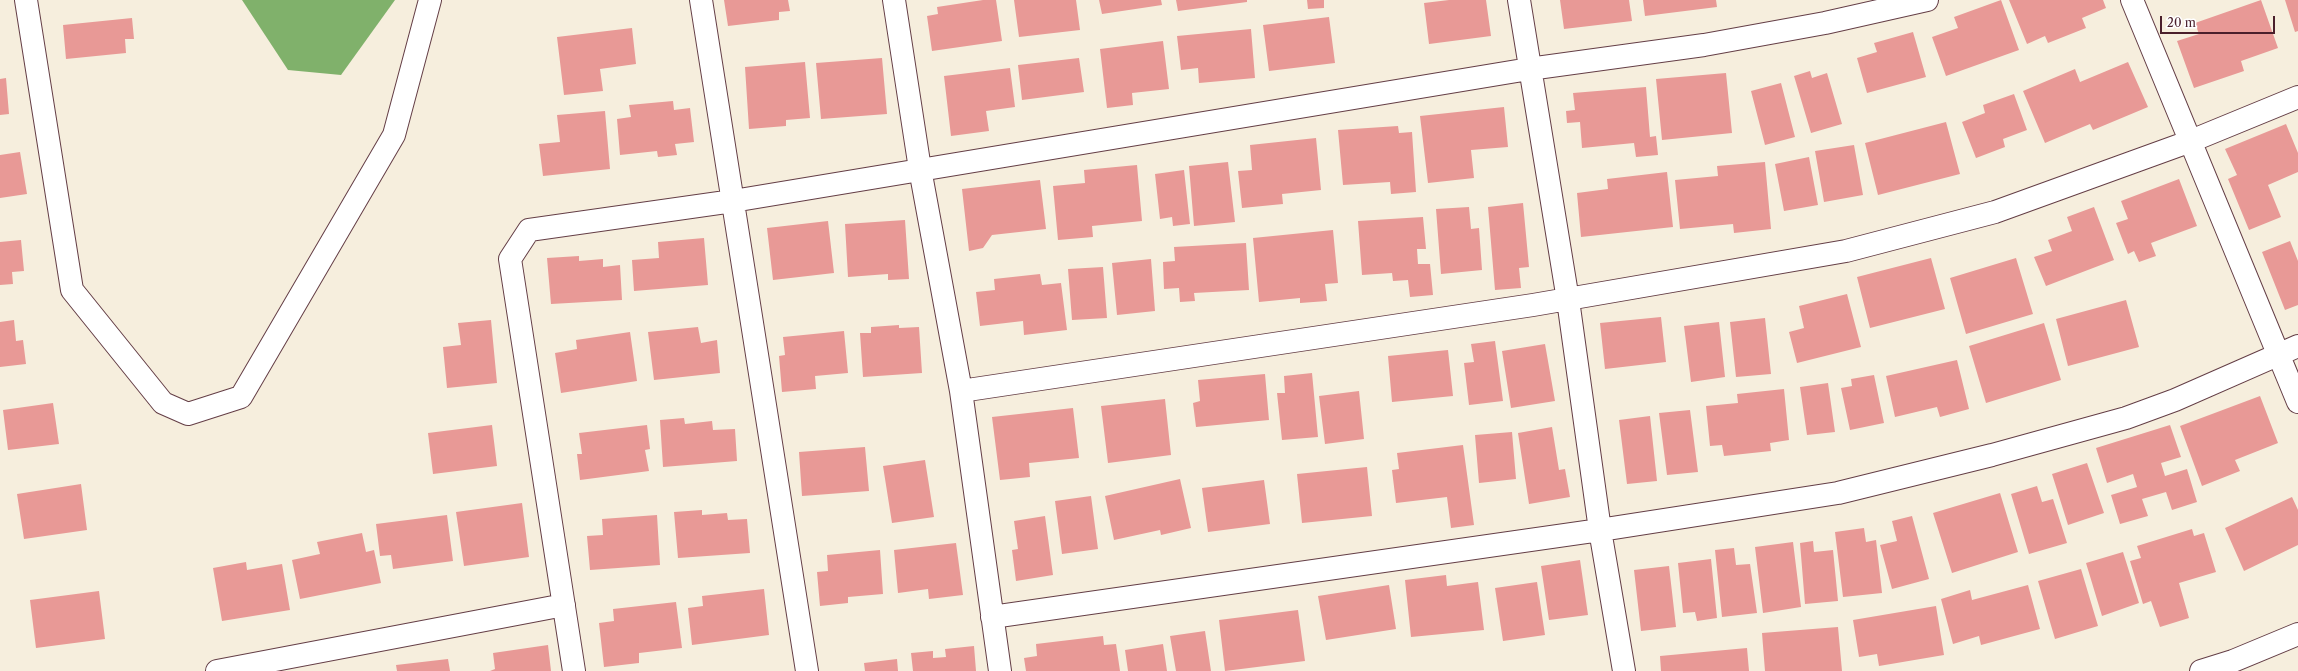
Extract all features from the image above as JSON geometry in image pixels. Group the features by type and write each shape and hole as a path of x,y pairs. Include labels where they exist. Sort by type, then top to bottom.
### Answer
{"street":[{"path":"26,0 72,290 163,403 188,414 241,397 394,135 430,0"},
{"path":"701,0 807,671"},
{"path":"894,0 920,169 961,391 1000,671"},
{"path":"1519,0 1568,300 1600,530 1624,671"},
{"path":"574,671 510,259 529,230 733,201 1529,68 1704,45 1825,23 1927,0"},
{"path":"2132,0 2298,402"},
{"path":"961,391 1568,300 1846,251 1995,212 2191,142 2298,97"},
{"path":"992,617 1600,530 1838,493 1992,455 2126,418 2175,400 2298,346"},
{"path":"217,671 564,605"},
{"path":"2201,671 2234,661 2298,634"}],"green space":[{"path":"242,0 395,0 341,75 288,70"}],"building":[{"path":"724,0 788,0 790,11 779,12 779,20 728,26"},
{"path":"983,0 996,0 1002,41 932,51 927,16 938,14 937,7"},
{"path":"1014,0 1076,0 1080,30 1019,37"},
{"path":"1099,0 1161,0 1162,5 1102,14"},
{"path":"1176,0 1247,0 1247,2 1178,11"},
{"path":"1307,0 1324,0 1324,8 1308,9"},
{"path":"1449,0 1486,0 1491,36 1429,44 1424,3"},
{"path":"1560,0 1629,0 1632,21 1564,29"},
{"path":"1643,0 1716,0 1717,7 1645,16"},
{"path":"2001,0 2019,50 1946,76 1932,37 1958,28 1954,17"},
{"path":"2009,0 2103,0 2106,8 2082,18 2086,28 2048,43 2045,36 2027,44"},
{"path":"2261,0 2278,48 2241,61 2244,71 2194,88 2177,41 2199,34 2195,23"},
{"path":"2285,0 2298,0 2298,31 2295,32"},
{"path":"1329,17 1335,63 1269,71 1263,25"},
{"path":"132,18 134,39 125,39 126,53 66,59 63,25"},
{"path":"632,28 636,64 600,69 603,91 564,95 557,37"},
{"path":"1251,29 1255,78 1199,83 1198,68 1181,70 1177,36"},
{"path":"1913,32 1926,77 1867,93 1857,58 1877,52 1874,43"},
{"path":"1163,41 1169,89 1132,93 1133,105 1107,108 1100,49"},
{"path":"882,58 887,114 821,119 816,63"},
{"path":"1079,58 1084,92 1022,100 1018,65"},
{"path":"805,62 810,118 786,120 786,126 749,129 745,67"},
{"path":"2128,62 2148,107 2093,130 2090,124 2045,143 2023,91 2075,69 2080,82"},
{"path":"1010,68 1015,107 986,111 989,131 951,136 944,76"},
{"path":"1810,71 1812,78 1827,73 1842,124 1811,133 1794,76"},
{"path":"1726,73 1732,133 1662,140 1656,79"},
{"path":"6,78 9,114 0,115 0,79"},
{"path":"1781,83 1795,137 1765,145 1751,91"},
{"path":"1646,87 1650,137 1656,136 1658,155 1636,157 1634,143 1582,148 1580,122 1567,123 1566,111 1575,110 1573,93"},
{"path":"2014,94 2027,130 2003,139 2005,147 1976,158 1962,122 1985,113 1983,105"},
{"path":"673,101 674,110 690,108 694,142 675,144 677,155 658,157 657,151 620,155 617,119 631,117 629,105"},
{"path":"1504,107 1508,147 1471,150 1474,178 1428,183 1420,116"},
{"path":"605,111 610,169 543,176 539,144 560,142 557,115"},
{"path":"1946,122 1960,174 1878,195 1865,143"},
{"path":"2286,124 2298,153 2298,172 2268,185 2281,217 2249,230 2228,179 2237,175 2225,149"},
{"path":"1398,126 1399,133 1412,132 1416,192 1391,194 1390,182 1343,185 1338,130"},
{"path":"1316,138 1321,190 1282,194 1283,204 1242,208 1238,171 1252,170 1250,145"},
{"path":"1854,145 1863,195 1824,202 1815,151"},
{"path":"20,152 27,194 0,198 0,155"},
{"path":"1809,157 1818,205 1784,211 1775,164"},
{"path":"1228,162 1235,222 1194,226 1189,166"},
{"path":"1765,162 1771,229 1734,233 1733,224 1680,229 1675,180 1718,176 1717,166"},
{"path":"1137,165 1142,221 1092,226 1093,237 1058,240 1053,186 1085,183 1084,170"},
{"path":"1184,170 1190,224 1173,226 1172,217 1160,219 1155,174"},
{"path":"1667,172 1673,227 1581,237 1577,193 1608,189 1607,179"},
{"path":"2179,179 2197,226 2151,243 2156,256 2139,262 2134,251 2128,254 2116,223 2128,219 2121,201"},
{"path":"1040,180 1046,229 992,235 983,248 969,251 962,189"},
{"path":"1523,203 1529,267 1519,268 1521,288 1495,290 1488,207"},
{"path":"1469,207 1471,229 1479,228 1482,270 1441,274 1436,209"},
{"path":"2094,207 2114,260 2046,286 2034,257 2052,251 2048,240 2072,231 2067,217"},
{"path":"1423,217 1426,249 1417,249 1418,264 1430,264 1433,295 1410,297 1408,280 1393,281 1392,273 1362,275 1358,221"},
{"path":"905,220 909,279 888,280 888,274 848,277 845,224"},
{"path":"828,221 834,273 773,280 767,228"},
{"path":"1333,230 1338,283 1325,284 1327,301 1300,303 1300,298 1259,302 1253,238"},
{"path":"704,238 708,285 634,291 632,260 659,258 658,242"},
{"path":"21,240 24,271 12,272 13,284 0,285 0,242"},
{"path":"2290,241 2298,261 2298,305 2285,310 2262,252"},
{"path":"1246,243 1249,290 1194,293 1195,301 1180,302 1179,288 1164,289 1163,262 1175,261 1174,247"},
{"path":"579,256 579,261 603,259 603,267 620,265 622,300 551,304 547,258"},
{"path":"1931,258 1945,309 1870,328 1857,277"},
{"path":"2016,258 2033,314 1966,334 1950,278"},
{"path":"1151,259 1155,311 1117,315 1112,263"},
{"path":"1103,267 1107,318 1072,320 1068,269"},
{"path":"1040,274 1042,285 1061,283 1067,330 1024,335 1023,321 980,326 976,292 995,290 994,279"},
{"path":"1847,294 1861,347 1797,363 1789,332 1804,328 1799,306"},
{"path":"2126,300 2139,347 2068,366 2056,319"},
{"path":"1661,317 1666,362 1605,369 1600,323"},
{"path":"1765,318 1771,374 1736,377 1730,322"},
{"path":"14,320 16,341 23,340 26,364 0,367 0,322"},
{"path":"491,320 497,383 447,388 443,347 461,345 458,323"},
{"path":"1719,322 1725,377 1691,382 1684,326"},
{"path":"2044,323 2061,380 1986,403 1969,346"},
{"path":"899,325 899,328 919,327 922,373 863,377 860,333 871,333 871,327"},
{"path":"698,327 701,343 717,340 720,373 654,380 648,332"},
{"path":"844,331 848,373 815,376 816,389 782,392 779,356 785,355 783,337"},
{"path":"630,332 637,381 561,393 555,353 577,349 576,340"},
{"path":"1495,341 1503,401 1469,405 1464,363 1474,362 1471,344"},
{"path":"1545,344 1555,401 1511,408 1502,351"},
{"path":"1448,350 1453,396 1392,402 1388,356"},
{"path":"1957,360 1969,409 1940,417 1937,407 1895,417 1886,376"},
{"path":"1312,373 1318,437 1282,440 1277,393 1285,393 1284,376"},
{"path":"1265,374 1269,420 1196,427 1193,403 1200,401 1198,380"},
{"path":"1874,375 1884,423 1850,430 1841,388 1852,386 1851,379"},
{"path":"1828,383 1835,432 1807,435 1800,387"},
{"path":"1784,389 1789,440 1770,443 1771,451 1724,456 1722,445 1710,446 1706,406 1738,403 1737,394"},
{"path":"1359,391 1364,439 1325,444 1319,396"},
{"path":"2260,396 2278,443 2235,460 2240,471 2202,486 2180,426"},
{"path":"1165,399 1171,455 1108,463 1101,406"},
{"path":"53,403 59,444 8,450 3,410"},
{"path":"1073,408 1079,458 1029,463 1030,477 1000,480 992,417"},
{"path":"1690,410 1698,472 1667,475 1659,413"},
{"path":"1650,416 1657,481 1627,484 1619,420"},
{"path":"684,418 685,424 712,421 713,430 735,429 737,461 663,467 660,420"},
{"path":"492,425 497,466 433,474 428,433"},
{"path":"647,425 650,449 645,450 649,471 580,480 577,454 582,454 579,433"},
{"path":"2170,425 2181,457 2161,463 2165,476 2187,469 2197,502 2172,510 2166,492 2142,499 2148,516 2120,524 2111,495 2137,487 2133,474 2107,483 2096,448"},
{"path":"1552,427 1559,470 1565,469 1570,497 1529,504 1518,433"},
{"path":"1512,432 1516,479 1479,483 1475,435"},
{"path":"1463,445 1474,525 1451,528 1447,497 1396,503 1392,470 1399,469 1397,453"},
{"path":"865,447 869,491 802,496 799,452"},
{"path":"925,460 934,517 892,523 883,466"},
{"path":"2087,463 2104,513 2068,525 2052,474"},
{"path":"1367,467 1372,516 1302,523 1297,474"},
{"path":"1180,479 1191,528 1161,535 1160,530 1114,540 1105,496"},
{"path":"1264,480 1270,524 1208,532 1202,488"},
{"path":"81,484 87,530 24,539 17,494"},
{"path":"2037,486 2042,502 2053,499 2067,543 2029,554 2011,494"},
{"path":"2000,493 2018,552 1952,573 1933,513"},
{"path":"1091,496 1098,549 1062,554 1055,501"},
{"path":"2292,497 2298,510 2298,545 2244,571 2225,528"},
{"path":"522,503 529,557 464,566 456,512"},
{"path":"702,510 702,515 727,513 728,520 747,519 750,553 678,558 674,512"},
{"path":"447,515 453,561 393,569 391,555 380,556 376,524"},
{"path":"657,515 660,565 590,570 587,536 603,535 602,519"},
{"path":"1045,516 1053,575 1016,581 1012,550 1018,549 1014,521"},
{"path":"1912,516 1929,579 1892,589 1880,545 1897,541 1892,521"},
{"path":"1864,528 1866,542 1876,540 1882,593 1843,597 1835,532"},
{"path":"2192,529 2194,536 2204,533 2216,572 2179,583 2189,618 2160,627 2151,601 2143,604 2130,561 2141,558 2137,546"},
{"path":"362,533 366,552 374,550 381,583 300,599 292,560 320,554 317,542"},
{"path":"1813,541 1814,552 1833,550 1838,601 1805,604 1800,543"},
{"path":"1793,542 1801,607 1763,613 1755,547"},
{"path":"956,543 963,595 929,599 928,589 898,593 894,550"},
{"path":"1734,548 1736,565 1750,564 1757,613 1722,617 1715,550"},
{"path":"880,550 883,594 848,597 848,603 820,606 817,572 828,571 827,555"},
{"path":"2123,552 2139,603 2102,616 2086,563"},
{"path":"1711,559 1717,618 1697,621 1695,612 1683,613 1678,563"},
{"path":"1580,560 1588,615 1549,620 1541,566"},
{"path":"246,562 247,570 282,564 290,610 222,621 213,568"},
{"path":"1669,566 1676,627 1641,631 1634,570"},
{"path":"2081,569 2098,626 2055,639 2038,581"},
{"path":"1446,575 1447,586 1478,582 1484,630 1411,637 1405,580"},
{"path":"1537,582 1545,635 1503,641 1495,588"},
{"path":"1389,585 1396,629 1326,640 1318,596"},
{"path":"2028,585 2040,629 1981,645 1979,636 1953,644 1941,599 1970,590 1972,600"},
{"path":"764,589 769,635 692,645 688,608 703,606 702,596"},
{"path":"99,591 105,639 36,648 30,600"},
{"path":"676,602 682,648 639,653 639,663 604,667 599,623 614,621 613,609"},
{"path":"1936,606 1944,655 1879,666 1877,654 1859,657 1853,620"},
{"path":"1298,610 1305,661 1225,671 1219,620"},
{"path":"1838,627 1842,671 1765,671 1762,633"},
{"path":"1205,631 1211,671 1176,671 1170,636"},
{"path":"1103,636 1104,645 1116,644 1120,671 1026,671 1024,658 1037,656 1036,644"},
{"path":"1163,644 1167,671 1128,671 1125,650"},
{"path":"548,645 551,671 490,671 495,669 493,653"},
{"path":"974,646 976,671 913,671 911,653 933,651 933,658 946,657 945,649"},
{"path":"1747,648 1749,671 1661,671 1660,656"},
{"path":"448,659 450,671 397,671 396,665"},
{"path":"897,659 898,671 865,671 864,663"}]}
